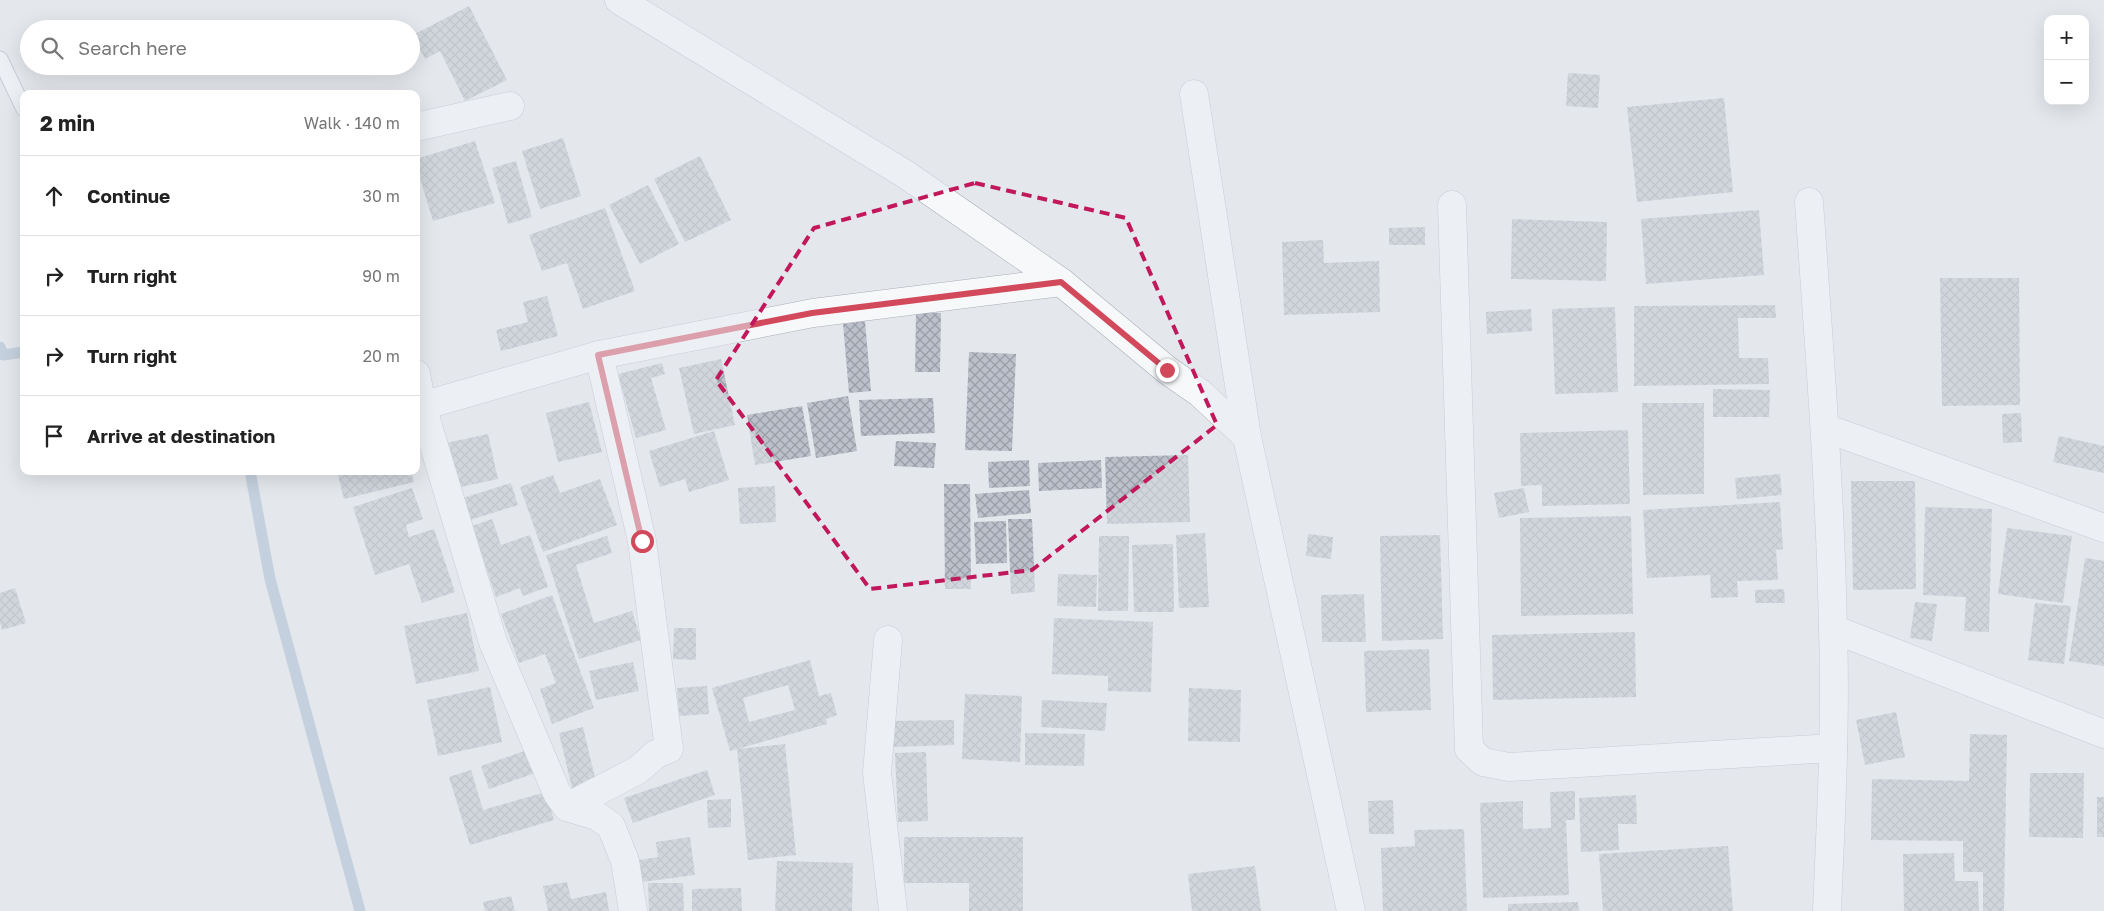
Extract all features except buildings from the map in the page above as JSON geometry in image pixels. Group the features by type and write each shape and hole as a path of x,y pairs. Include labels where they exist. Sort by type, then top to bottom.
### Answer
{"street":[{"path":"619,0 904,174 1061,282 1167,370 1200,393 1247,437"},
{"path":"1194,94 1247,437 1351,911"},
{"path":"420,126 510,106"},
{"path":"1809,202 1825,428 1833,629 1833,748 1827,911"},
{"path":"1452,205 1469,749 1483,762 1509,767 1833,748"},
{"path":"422,406 598,355 812,313 1061,282"},
{"path":"567,807 638,770 656,754 669,749 642,541 598,355"},
{"path":"420,395 493,642 557,793 567,807 597,816 610,826 625,862 632,911"},
{"path":"1825,428 2104,528"},
{"path":"1833,629 2104,734"},
{"path":"888,640 877,773 893,911"}],"lane":[{"path":"0,59 20,101"}],"highlighted area":[{"path":"975,183 1126,218 1217,425 1032,570 870,589 716,380 814,228"}],"waterway":[{"path":"0,347 3,355 20,353"},
{"path":"251,475 270,579 360,911"}],"route":[{"path":"642,541 598,355 812,313 1061,282 1167,370"}]}
